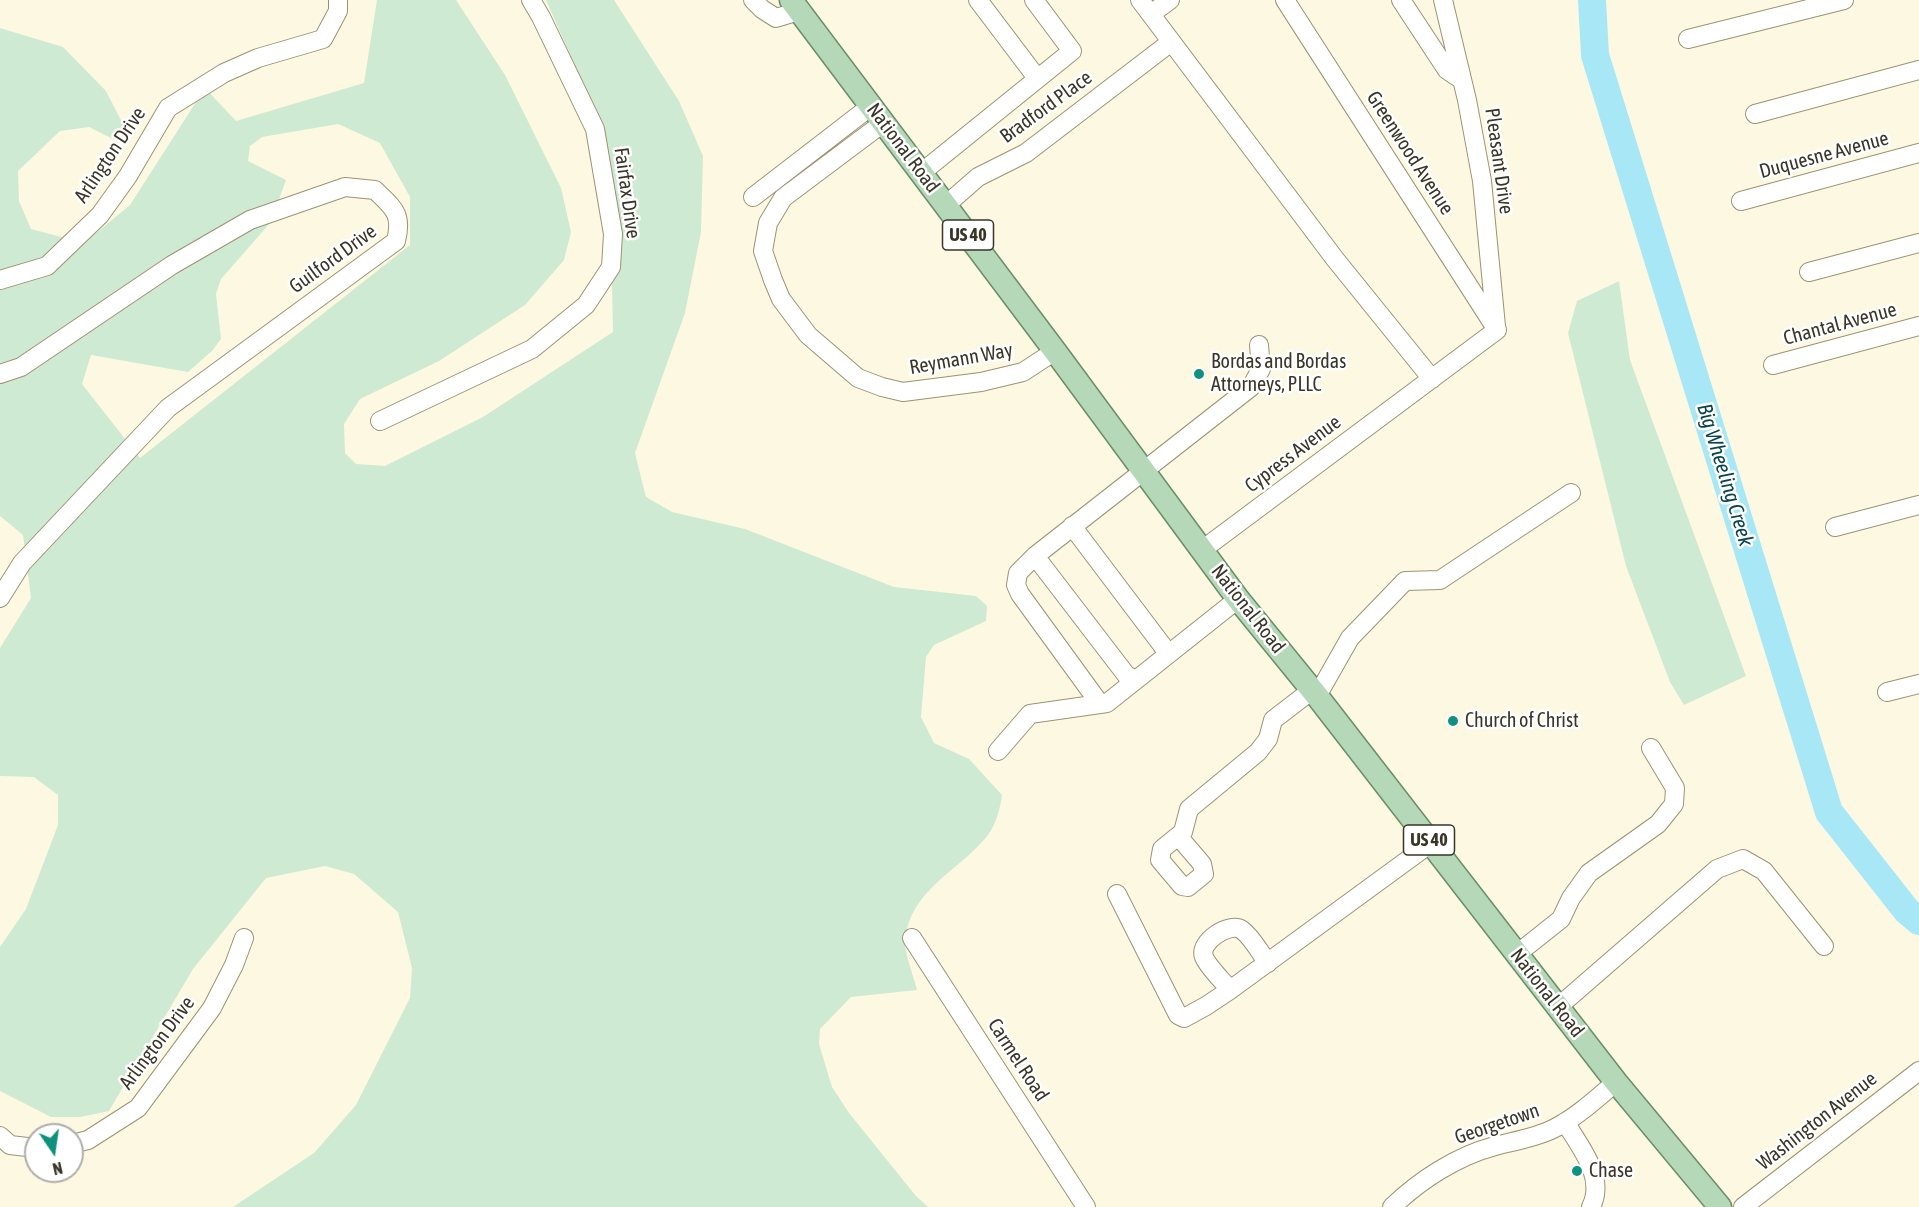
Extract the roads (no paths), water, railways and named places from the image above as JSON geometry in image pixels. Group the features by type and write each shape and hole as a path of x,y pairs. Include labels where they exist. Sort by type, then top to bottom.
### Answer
{"main road":[{"name":"National Road","path":"795,5 1238,599 1314,693 1616,1082 1720,1207"}],"street":[{"name":"Arlington Drive","path":"0,280 47,266 100,215 128,176 168,108 224,73 258,58 323,39 338,11 338,0"},
{"name":"Fairfax Drive","path":"380,421 532,349 586,305 611,267 613,234 595,129 541,16 531,0"},
{"path":"753,0 776,18 795,5"},
{"path":"978,0 1037,78"},
{"path":"921,173 1072,51 1034,0"},
{"path":"1170,0 1145,7 1335,259 1432,379"},
{"name":"Greenwood Avenue","path":"1285,0 1497,330"},
{"path":"1401,0 1447,70 1462,80"},
{"name":"Pleasant Drive","path":"1443,0 1482,181 1497,330"},
{"path":"1688,39 1844,0"},
{"name":"Bradford Place","path":"946,205 978,177 1026,153 1172,42"},
{"path":"1755,114 1919,70"},
{"path":"753,196 877,114"},
{"name":"Reymann Way","path":"877,114 783,198 768,223 763,251 772,280 782,299 808,335 858,378 903,392 981,382 1023,372 1055,351"},
{"name":"Duquesne Avenue","path":"1741,201 1919,153"},
{"name":"Guilford Drive","path":"0,374 21,367 172,265 250,220 345,187 375,189 394,209 400,225 396,241 168,408 22,562 0,598"},
{"path":"1809,272 1919,243"},
{"name":"Chantal Avenue","path":"1773,365 1919,326"},
{"name":"Cypress Avenue","path":"1202,550 1497,330"},
{"path":"1100,704 1020,594 1016,585 1018,573 1072,526 1251,387 1261,369 1259,345"},
{"path":"1178,836 1183,832 1189,809 1258,752 1268,739 1273,720 1314,693 1350,638 1406,581 1440,580 1571,493"},
{"path":"1835,527 1919,505"},
{"path":"1072,526 1168,653"},
{"path":"1035,556 1127,676 1136,680"},
{"path":"998,752 1030,714 1107,703 1238,599"},
{"path":"1887,692 1919,684"},
{"path":"1517,954 1561,919 1571,898 1589,873 1658,824 1674,804 1675,788 1651,748"},
{"path":"1118,894 1178,1015 1184,1018 1230,990 1431,843"},
{"path":"1558,1006 1717,868 1743,859 1764,871 1824,946"},
{"path":"1230,990 1204,957 1203,950 1206,943 1227,928 1235,927 1243,930 1268,963"},
{"name":"Arlington Drive","path":"84,1141 138,1108 212,1008 234,965 244,938"},
{"name":"Carmel Road","path":"912,938 1086,1207"},
{"name":"Washington Avenue","path":"1743,1207 1919,1071"},
{"name":"Georgetown","path":"1392,1207 1426,1178 1456,1162 1492,1146 1530,1138 1552,1130 1596,1100 1616,1082"},
{"path":"1565,1122 1592,1169 1596,1188 1591,1207"},
{"path":"0,1136 10,1145 24,1147"}],"waterway":[{"name":"Big Wheeling Creek","path":"1592,0 1595,55 1829,812 1907,911 1919,921"}],"place":[{"name":"Bordas and Bordas Attorneys, PLLC","path":"1199,374"},
{"name":"Church of Christ","path":"1453,721"},
{"name":"Chase","path":"1577,1171"}]}
